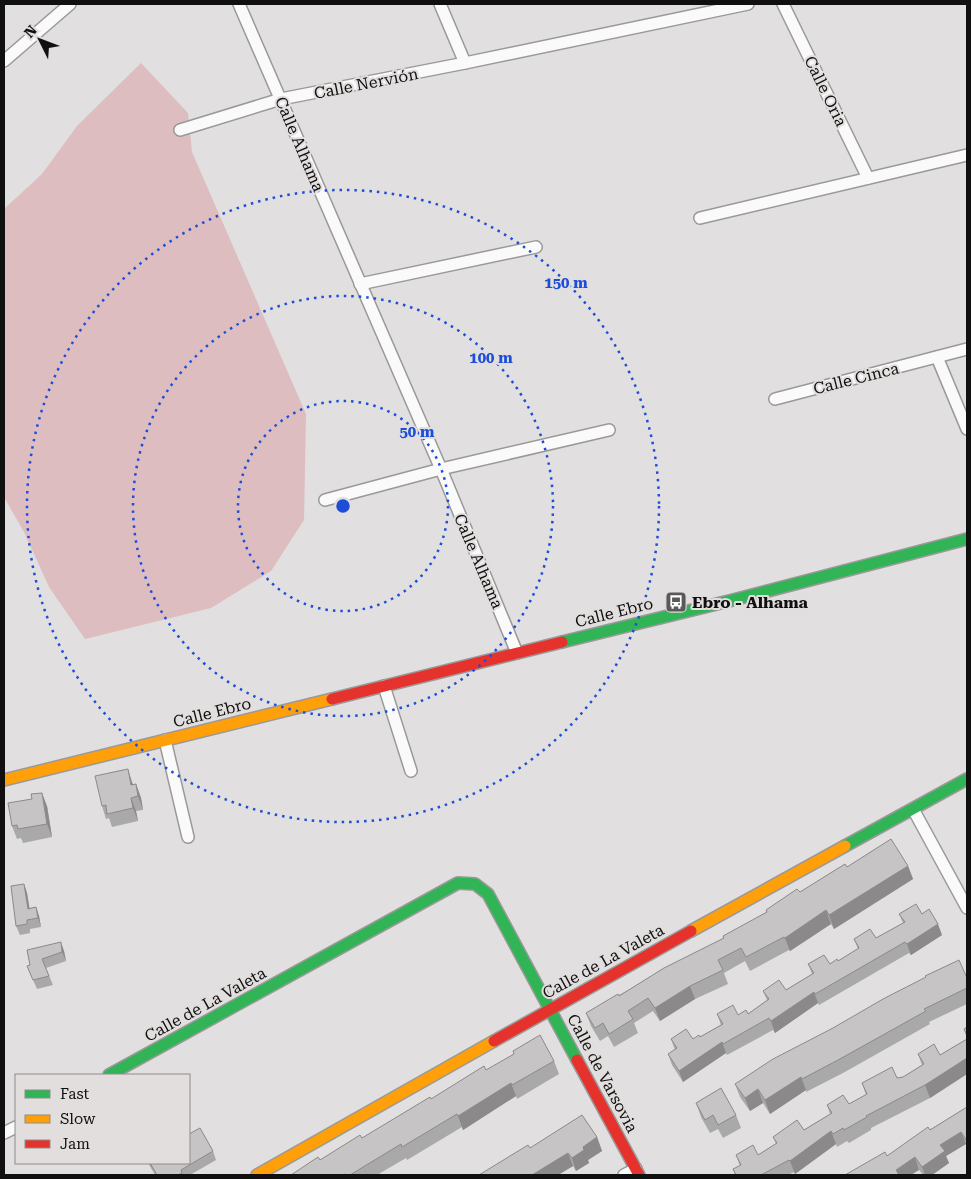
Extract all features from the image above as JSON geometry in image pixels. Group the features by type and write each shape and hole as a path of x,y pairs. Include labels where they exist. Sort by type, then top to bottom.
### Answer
{"street":[{"path":"4,61 70,4"},
{"name":"Calle Alhama","path":"238,4 281,99 517,653"},
{"path":"440,4 465,63"},
{"name":"Calle Nervión","path":"180,130 281,99 748,4"},
{"name":"Calle Oria","path":"783,4 868,178"},
{"path":"700,218 967,155"},
{"path":"360,284 536,247"},
{"name":"Calle Cinca","path":"775,399 967,349"},
{"path":"937,356 967,429"},
{"path":"325,500 440,469 609,430"},
{"name":"Calle Ebro","path":"4,780 733,600 967,539"},
{"path":"384,686 411,771"},
{"name":"Calle Ebro","path":"165,740 188,837"},
{"name":"Calle de La Valeta","path":"257,1175 550,1009 967,779"},
{"path":"913,809 967,908"},
{"name":"Calle de La Valeta","path":"111,1074 458,883 475,884"},
{"name":"Calle de Varsovia","path":"475,884 488,894 637,1172"},
{"path":"4,1134 15,1128"},
{"path":"624,1175 637,1172"}],"shaded area":[{"path":"141,63 188,113 192,152 306,414 304,520 271,571 211,608 85,639 49,587 24,532 4,497 4,209 42,174 77,126"}],"building":[{"path":"128,769 131,785 136,784 138,796 131,798 133,808 107,814 106,805 102,806 95,776"},
{"path":"42,793 47,824 18,829 17,825 12,826 8,803 32,799 31,794"},
{"path":"891,839 908,866 829,915 826,910 785,938 746,957 741,948 718,960 723,970 690,986 655,1008 648,998 628,1011 633,1019 609,1034 603,1023 595,1028 586,1013 618,994 619,996 664,968 724,938 723,936 767,912 766,910 797,889 800,892 845,864 847,867"},
{"path":"24,884 28,909 36,907 38,918 27,920 27,924 16,926 11,886"},
{"path":"916,904 922,914 929,909 938,924 907,944 905,942 815,994 814,992 771,1021 769,1018 723,1044 722,1042 679,1071 668,1054 677,1048 671,1039 686,1029 693,1039 699,1035 700,1037 723,1024 717,1014 733,1005 738,1015 746,1010 748,1014 769,999 763,991 779,980 786,990 814,973 808,964 824,955 830,964 837,959 838,961 859,948 854,939 870,929 876,938 905,922 899,914"},
{"path":"61,942 62,952 42,959 49,976 33,980 27,966 30,965 27,950"},
{"path":"959,960 967,978 967,988 924,1009 926,1011 838,1060 802,1079 801,1077 765,1100 758,1089 745,1098 735,1084 773,1059 833,1028 925,976"},
{"path":"540,1035 554,1061 512,1085 511,1083 458,1116 457,1114 402,1147 401,1144 350,1175 291,1175 318,1157 320,1160 360,1135 362,1138 484,1066 486,1070 514,1054 513,1051"},
{"path":"967,1039 967,1058 925,1085 866,1116 844,1130 843,1128 833,1134 831,1131 790,1161 761,1175 736,1175 733,1169 741,1165 736,1155 753,1145 758,1155 777,1143 773,1137 797,1120 804,1130 832,1113 827,1105 843,1095 849,1104 867,1094 862,1083 892,1067 897,1078 903,1077 924,1064 918,1054 934,1044 940,1055"},
{"path":"721,1088 736,1115 718,1125 713,1115 705,1120 696,1103"},
{"path":"967,1107 967,1141 961,1132 940,1145 945,1151 922,1167 915,1157 896,1170 899,1175 845,1175 885,1152 887,1156 928,1127 930,1130"},
{"path":"582,1115 597,1137 583,1147 584,1150 572,1158 568,1153 532,1175 479,1175 528,1145 530,1148"},
{"path":"200,1128 213,1151 181,1170 182,1173 178,1175 157,1175 151,1164 190,1164 190,1133"}],"traffic: fast":[{"path":"562,642 967,539"},
{"path":"845,846 967,779"},
{"path":"111,1074 458,883 475,884 488,894 577,1060"}],"traffic: slow":[{"path":"4,780 332,699"},
{"path":"691,931 845,846"},
{"path":"257,1175 494,1041"}],"traffic: jam":[{"path":"332,699 562,642"},
{"path":"494,1041 691,931"},
{"path":"577,1060 639,1175"}],"place":[{"name":"Ebro - Alhama","path":"676,602"}]}
